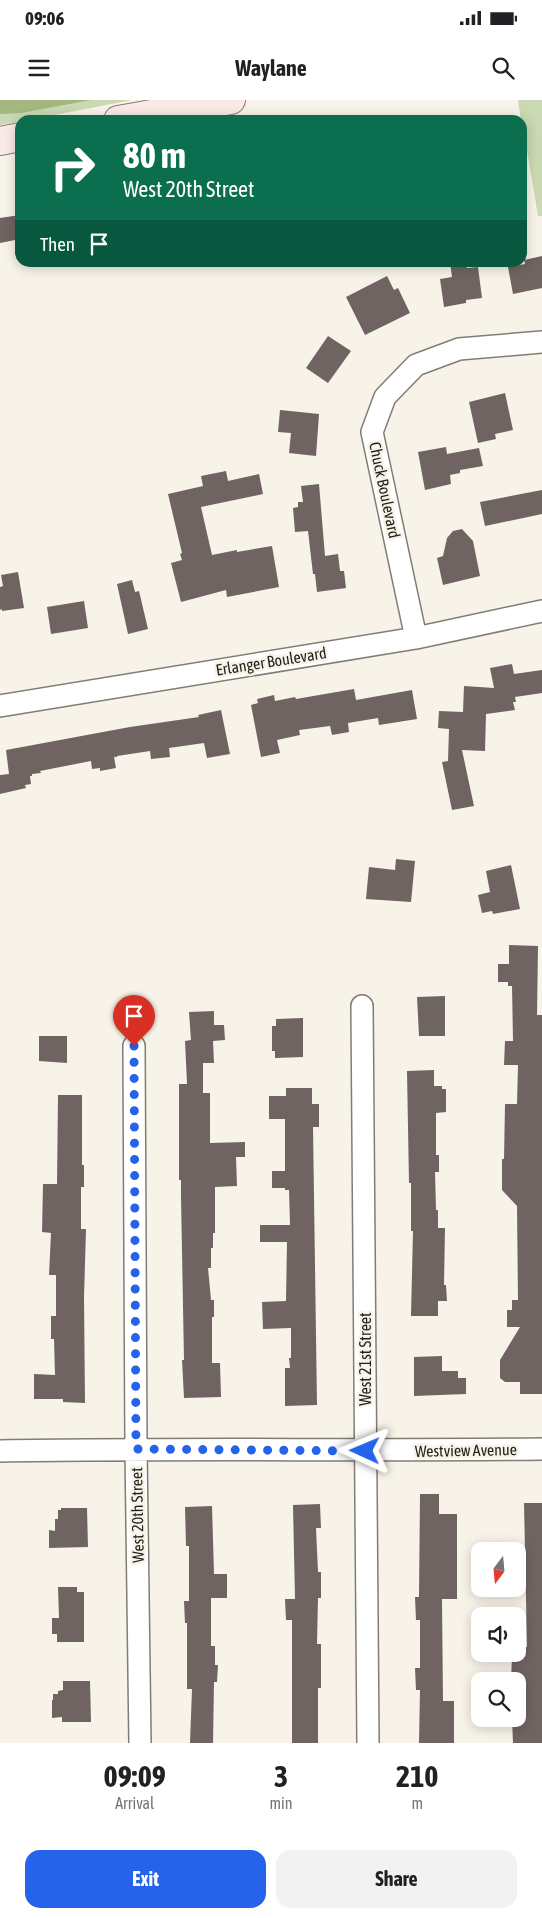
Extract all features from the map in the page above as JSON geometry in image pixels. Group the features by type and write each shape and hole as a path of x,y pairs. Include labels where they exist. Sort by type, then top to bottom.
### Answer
{"street":[{"path":"146,115 231,100"},
{"path":"0,141 15,138"},
{"name":"Chuck Boulevard","path":"416,638 372,432 385,397 416,365 450,352 542,342"},
{"name":"Erlanger Boulevard","path":"0,706 416,638 542,611"},
{"name":"West 21st Street","path":"362,1006 368,1743"},
{"name":"West 20th Street","path":"134,1046 140,1743"},
{"name":"Westview Avenue","path":"0,1451 542,1449"}],"green space":[{"path":"0,100 132,100 54,115 15,115 15,122 0,125"},
{"path":"0,100 91,100 21,113 0,114"},
{"path":"518,100 542,100 542,216 538,216 527,150 527,115 520,115"}],"building":[{"path":"15,216 15,240 0,243 0,218"},
{"path":"542,256 542,288 513,294 508,267 527,267 527,259"},
{"path":"451,267 478,267 482,298 466,300 466,303 444,307 440,279 452,277"},
{"path":"387,276 394,290 398,288 410,313 365,335 346,297"},
{"path":"328,336 351,351 328,383 306,368"},
{"path":"505,393 513,430 495,434 496,439 478,443 469,402"},
{"path":"280,410 319,414 316,456 289,453 291,433 278,432"},
{"path":"446,447 447,454 479,448 483,466 460,470 460,473 450,475 451,484 425,490 418,452"},
{"path":"226,471 228,481 259,474 263,494 201,507 212,555 272,546 279,587 227,597 226,590 181,602 171,563 182,560 180,554 182,553 168,494 203,486 201,476"},
{"path":"319,484 325,556 338,554 340,571 344,571 346,588 317,592 308,531 295,532 293,508 298,507 298,502 303,502 301,486"},
{"path":"542,490 542,514 485,526 480,502"},
{"path":"462,529 473,541 480,576 443,585 437,558 443,556 447,538 453,531"},
{"path":"18,572 24,608 2,611 2,609 0,610 0,587 3,586 1,575"},
{"path":"132,580 135,592 139,591 148,629 128,634 117,584"},
{"path":"84,601 88,628 51,634 47,607"},
{"path":"512,664 514,674 542,670 542,693 515,697 516,702 513,702 515,710 486,714 485,751 462,750 474,806 452,810 442,762 448,761 449,729 438,728 439,711 463,712 464,686 494,688 490,668"},
{"path":"354,689 356,700 412,690 417,719 379,725 378,718 348,723 349,732 332,735 330,726 299,730 300,735 277,740 280,753 261,757 251,705 258,703 257,699 274,695 275,701 295,697 296,699"},
{"path":"221,710 230,754 207,758 204,743 169,748 170,757 151,759 150,751 117,756 114,757 116,768 100,771 100,768 92,769 91,761 40,771 41,773 30,776 31,784 25,785 26,788 0,794 0,775 9,774 6,750 130,727 199,717 198,715"},
{"path":"396,859 415,861 411,902 366,899 369,867 395,870"},
{"path":"511,865 520,909 493,914 492,911 482,913 478,895 490,892 486,871"},
{"path":"509,945 538,946 537,1015 542,1015 542,1394 520,1394 520,1382 505,1382 500,1378 500,1360 520,1327 507,1327 507,1310 512,1310 512,1300 518,1300 517,1206 502,1190 505,1104 517,1104 518,1065 504,1065 505,1041 513,1041 512,986 508,986 508,982 498,982 498,964 509,964"},
{"path":"445,996 445,1036 419,1036 417,997"},
{"path":"214,1011 214,1025 224,1025 225,1040 213,1041 214,1063 203,1063 203,1093 210,1093 210,1143 245,1142 245,1157 236,1157 237,1186 215,1187 215,1233 213,1233 213,1248 211,1248 211,1268 208,1268 211,1300 214,1300 212,1363 220,1363 221,1397 184,1398 181,1180 179,1180 179,1084 187,1084 185,1041 191,1040 189,1012"},
{"path":"303,1018 303,1057 275,1058 275,1051 272,1051 272,1026 276,1026 276,1019"},
{"path":"39,1036 67,1036 67,1063 39,1061"},
{"path":"434,1070 434,1086 442,1086 442,1089 446,1089 446,1112 436,1113 436,1155 439,1155 439,1172 435,1172 438,1228 445,1228 444,1285 446,1285 447,1301 438,1301 438,1316 411,1316 413,1231 411,1231 411,1183 409,1183 407,1071"},
{"path":"286,1088 312,1088 312,1104 319,1104 319,1127 313,1127 317,1405 285,1406 285,1368 290,1368 291,1328 263,1329 262,1302 286,1301 287,1242 260,1242 260,1225 290,1225 289,1190 285,1190 285,1188 272,1188 272,1171 285,1171 285,1119 269,1119 269,1096 286,1096"},
{"path":"58,1095 82,1095 82,1165 84,1165 84,1187 81,1187 81,1229 86,1229 84,1297 85,1403 63,1402 63,1399 34,1399 34,1374 55,1375 54,1339 51,1339 51,1316 56,1316 56,1275 49,1275 51,1233 42,1232 43,1184 57,1184"},
{"path":"442,1356 442,1371 458,1371 458,1378 466,1378 466,1394 414,1396 414,1357"},
{"path":"420,1494 439,1494 439,1514 457,1514 457,1599 442,1599 443,1701 454,1701 454,1743 419,1743 420,1690 416,1690 415,1668 420,1668 420,1620 416,1620 415,1597 419,1597"},
{"path":"524,1503 542,1503 542,1743 513,1743 512,1727 526,1727 526,1672 511,1672 512,1662 526,1662"},
{"path":"320,1504 321,1528 316,1528 318,1572 321,1572 321,1598 318,1598 317,1644 321,1644 321,1688 318,1688 318,1743 292,1743 292,1620 286,1620 285,1599 295,1599 293,1505"},
{"path":"212,1506 214,1574 227,1574 227,1598 211,1598 211,1646 215,1646 215,1665 218,1665 217,1682 214,1682 213,1743 190,1743 192,1689 187,1689 187,1623 185,1623 184,1601 189,1601 189,1546 186,1546 185,1507"},
{"path":"61,1508 87,1508 88,1547 49,1548 49,1530 55,1531 55,1519 58,1519 58,1510 61,1510"},
{"path":"58,1587 77,1587 77,1592 84,1592 84,1642 57,1642 57,1634 52,1634 52,1618 59,1618"},
{"path":"63,1681 90,1681 91,1722 62,1722 62,1717 52,1718 53,1694 58,1694 58,1691 63,1690"}],"route":[{"path":"134,1046 136,1449 365,1451"}]}
